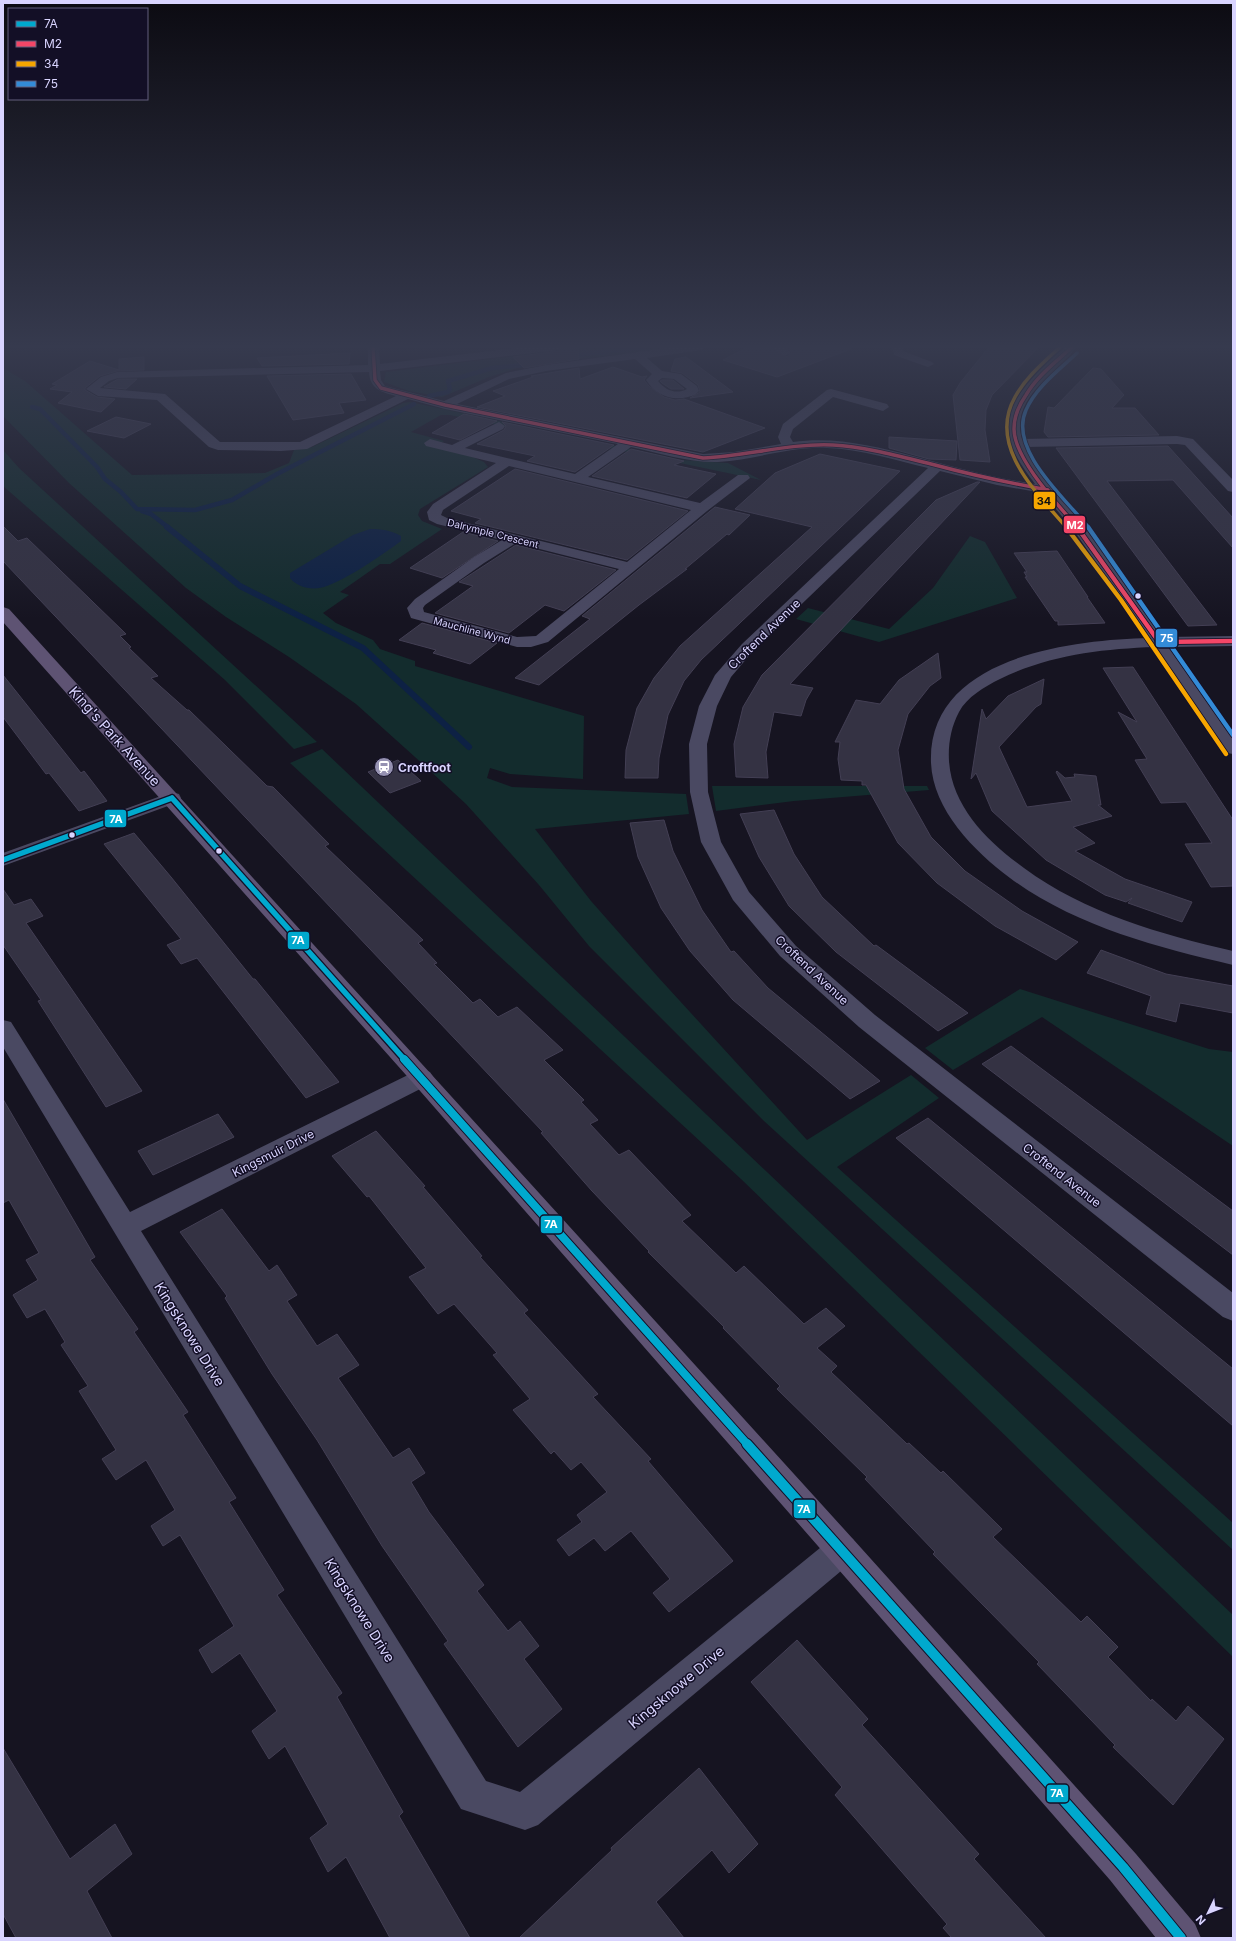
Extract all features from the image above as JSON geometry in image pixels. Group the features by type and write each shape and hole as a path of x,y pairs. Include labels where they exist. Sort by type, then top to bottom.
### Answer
{"main road":[{"name":"King's Park Avenue","path":"3,612 172,798 842,1550 1123,1867 1181,1938"}],"street":[{"path":"206,438 218,446 281,447 302,446 321,438"},
{"path":"454,449 469,440 477,438"},
{"path":"603,438 688,456 715,458 741,456 810,444 840,445 1008,485 1048,490"},
{"path":"784,438 789,447"},
{"path":"1016,438 1017,443 1031,468 1081,531 1233,749"},
{"path":"1017,443 1177,440 1189,442 1233,488"},
{"path":"430,443 702,508"},
{"path":"578,478 629,443"},
{"name":"Dalrymple Crescent","path":"508,462 438,507 434,512 434,517 442,521 630,567"},
{"name":"Croftend Avenue","path":"937,467 748,647 723,675 708,706 698,744 699,792 711,842 740,895 788,951 867,1021 1233,1309"},
{"path":"630,567 702,508 743,478"},
{"name":"Mauchline Wynd","path":"515,538 479,560 420,602 415,608 417,615 517,642 532,642 542,638 630,567"},
{"path":"1233,641 1159,642 1083,648 1045,656 983,681 961,698 947,714 940,746 940,765 943,787 959,817 982,842 1022,877 1067,904 1132,931 1184,947 1233,958"},
{"path":"3,860 172,798"},
{"name":"Kingsknowe Drive","path":"3,1028 124,1228 474,1796 525,1812 842,1550"},
{"name":"Kingsmuir Drive","path":"124,1228 422,1078"}],"green space":[{"path":"24,438 89,438 132,475 265,473 289,463 294,450 312,447 331,438 431,438 444,441 441,443 484,462 488,467 420,509 418,515 422,521 442,529 390,564 380,564 340,592 349,595 323,613 336,623 373,640 380,649 415,661 415,666 584,716 583,779 510,774 490,768 487,778 512,787 686,794 689,814 535,829 591,901 658,977 807,1140 911,1075 939,1098 837,1167 1233,1523 1233,1550 764,1121 589,946 539,885 466,804 415,757 356,704 289,657 226,617 186,588 69,483"},
{"path":"558,438 577,438 682,460 728,463 761,480"},
{"path":"3,450 19,468 317,742 294,749 225,680 3,486"},
{"path":"970,536 985,542 1017,598 879,642 796,619 808,608 889,629 933,588"},
{"path":"322,749 1233,1615 1233,1657 741,1179 290,763"},
{"path":"712,786 927,786 929,790 794,801 716,811"},
{"path":"1020,989 1209,1049 1233,1052 1233,1146 1042,1017 953,1070 925,1048"}],"water":[{"path":"370,529 393,532 401,536 401,541 355,572 322,588 307,588 297,584 290,578 290,573 353,535"}],"building":[{"path":"450,438 465,438 460,440"},
{"path":"489,438 578,438 614,445 575,472 527,461 535,456 477,444"},
{"path":"631,438 740,438 703,452"},
{"path":"889,438 957,441 956,460 929,459 889,448"},
{"path":"958,438 986,438 990,462 960,460"},
{"path":"1168,446 1233,518 1233,548 1173,480 1107,481 1217,625 1188,626 1056,448"},
{"path":"631,449 684,461 674,465 716,474 687,498 592,476"},
{"path":"820,454 900,471 701,660 684,681 668,715 659,758 658,778 625,778 626,750 637,708 654,678 680,646 812,527 735,509 775,473"},
{"path":"515,469 688,511 627,560 475,523 481,519 451,511"},
{"path":"980,482 790,684 813,688 806,700 801,716 774,712 766,752 768,778 736,777 734,744 743,707 762,675 936,500"},
{"path":"715,507 750,515 729,535 727,534 685,569 687,569 639,605 539,685 515,678 590,619 582,616"},
{"path":"3,526 18,541 27,538 126,634 120,636 131,647 129,648 158,676 151,678 187,710 189,710 267,786 273,787 329,844 325,846 423,940 418,943 437,963 434,964 473,1003 480,999 498,1017 517,1007 563,1050 544,1060 584,1100 581,1102 598,1120 590,1124 619,1155 629,1150 691,1215 682,1221 736,1273 744,1266 804,1324 826,1308 845,1326 817,1348 837,1366 831,1372 907,1444 909,1443 941,1473 943,1471 1002,1529 993,1537 1081,1622 1087,1616 1118,1647 1108,1657 1151,1701 1152,1699 1176,1721 1188,1706 1224,1739 1173,1805 1113,1747 1115,1745 1037,1664 1039,1662 933,1554 935,1552 865,1479 867,1477 777,1389 780,1386 723,1328 724,1327 648,1252 649,1251 592,1191 541,1133 543,1132 3,561"},
{"path":"463,532 498,541 442,578 410,568"},
{"path":"516,545 616,570 564,611 545,605 509,633 435,613 473,586 459,582"},
{"path":"1057,551 1105,623 1058,625 1058,621 1055,621 1025,577 1027,577 1024,572 1027,572 1014,553"},
{"path":"422,623 497,643 470,664 433,653 436,650 399,640"},
{"path":"938,653 941,678 930,686 908,714 898,750 904,789 931,837 965,871 1022,911 1078,942 1056,960 995,926 937,883 898,843 866,785 862,785 862,781 841,780 838,759 840,742 835,742 856,700 880,704 899,680"},
{"path":"1133,667 1233,820 1233,886 1211,887 1185,844 1212,843 1186,802 1161,803 1135,760 1147,759 1118,712 1137,722 1103,668"},
{"path":"3,675 81,773 84,771 107,801 79,811 49,773 46,774 3,717"},
{"path":"1044,679 1041,704 1036,707 999,747 1027,807 1072,801 1056,772 1057,771 1065,778 1075,777 1074,774 1096,776 1101,805 1098,805 1112,816 1073,827 1095,843 1075,851 1125,879 1192,902 1182,922 1128,903 1132,898 1126,902 1105,895 1046,860 992,811 976,773 971,779 982,709 986,719 1008,696"},
{"path":"398,760 421,781 390,793 368,772"},
{"path":"774,810 794,854 822,897 874,946 876,945 968,1013 938,1031 836,952 789,906 759,857 740,814"},
{"path":"664,820 673,851 702,910 731,952 734,951 768,988 880,1081 850,1099 733,1000 690,951 661,908 638,857 630,823"},
{"path":"134,833 339,1082 306,1098 197,958 181,964 167,945 181,939 104,844"},
{"path":"3,889 14,905 31,899 43,916 26,923 142,1091 106,1107 38,1001 41,1000 3,945"},
{"path":"1101,950 1166,974 1233,986 1233,1013 1180,1003 1176,1022 1146,1014 1151,996 1087,973"},
{"path":"1011,1046 1233,1211 1233,1255 982,1064"},
{"path":"3,1099 95,1257 90,1260 138,1329 134,1332 188,1412 183,1415 236,1498 229,1502 284,1590 277,1595 342,1693 337,1697 403,1812 399,1816 470,1938 390,1938 346,1857 328,1872 310,1838 328,1824 285,1746 269,1759 252,1731 277,1711 240,1653 212,1673 199,1650 234,1626 180,1535 163,1546 151,1526 175,1510 146,1460 116,1480 102,1459 116,1450 79,1391 88,1386 61,1345 65,1342 45,1309 27,1318 13,1295 38,1280 26,1260 39,1253 9,1200 3,1203"},
{"path":"218,1114 234,1137 153,1175 138,1151"},
{"path":"928,1118 1233,1369 1233,1426 896,1138"},
{"path":"376,1131 425,1186 423,1187 482,1256 480,1257 528,1310 524,1313 598,1394 593,1397 651,1459 648,1461 733,1561 669,1612 653,1593 670,1579 631,1531 605,1551 594,1538 569,1556 557,1540 582,1522 577,1515 607,1492 581,1462 571,1470 554,1451 551,1454 513,1410 530,1399 493,1355 497,1353 454,1304 438,1314 409,1277 426,1268 369,1196 367,1197 332,1156"},
{"path":"222,1209 269,1271 277,1265 297,1295 287,1301 317,1346 337,1334 359,1365 338,1378 393,1458 409,1448 425,1473 411,1482 429,1512 484,1585 477,1591 508,1631 520,1621 539,1646 524,1659 562,1709 518,1747 444,1644 448,1641 382,1546 317,1440 272,1374 225,1298 227,1296 180,1232"},
{"path":"797,1640 868,1719 862,1725 979,1854 974,1859 1046,1938 952,1938 943,1928 947,1924 835,1795 842,1787 751,1682"},
{"path":"3,1748 70,1859 115,1824 132,1854 87,1891 112,1938 16,1938 3,1914"},
{"path":"699,1768 758,1844 729,1873 712,1850 656,1902 684,1938 519,1938 612,1850 611,1848"}],"waterway":[{"path":"68,438 97,467 105,479 121,492 137,509 195,510 232,500 277,474 348,438"},
{"path":"142,511 151,514 169,528"},
{"path":"167,527 240,586 363,648 469,747"}],"transit line":[{"name":"M2","path":"604,438 703,458 736,455 802,445 835,445 877,452 983,477 1048,490"},
{"name":"34","path":"1007,438 1017,464 1027,479 1085,550 1157,651 1226,754"},
{"name":"M2","path":"1016,438 1023,457 1033,473 1091,545 1159,642 1233,641"},
{"name":"75","path":"1023,438 1025,444 1040,469 1081,518 1108,554 1233,735"},
{"name":"7A","path":"172,798 1123,1867 1181,1938"},
{"name":"7A","path":"3,860 172,798"}],"place":[{"name":"Croftfoot","path":"384,767"}]}
